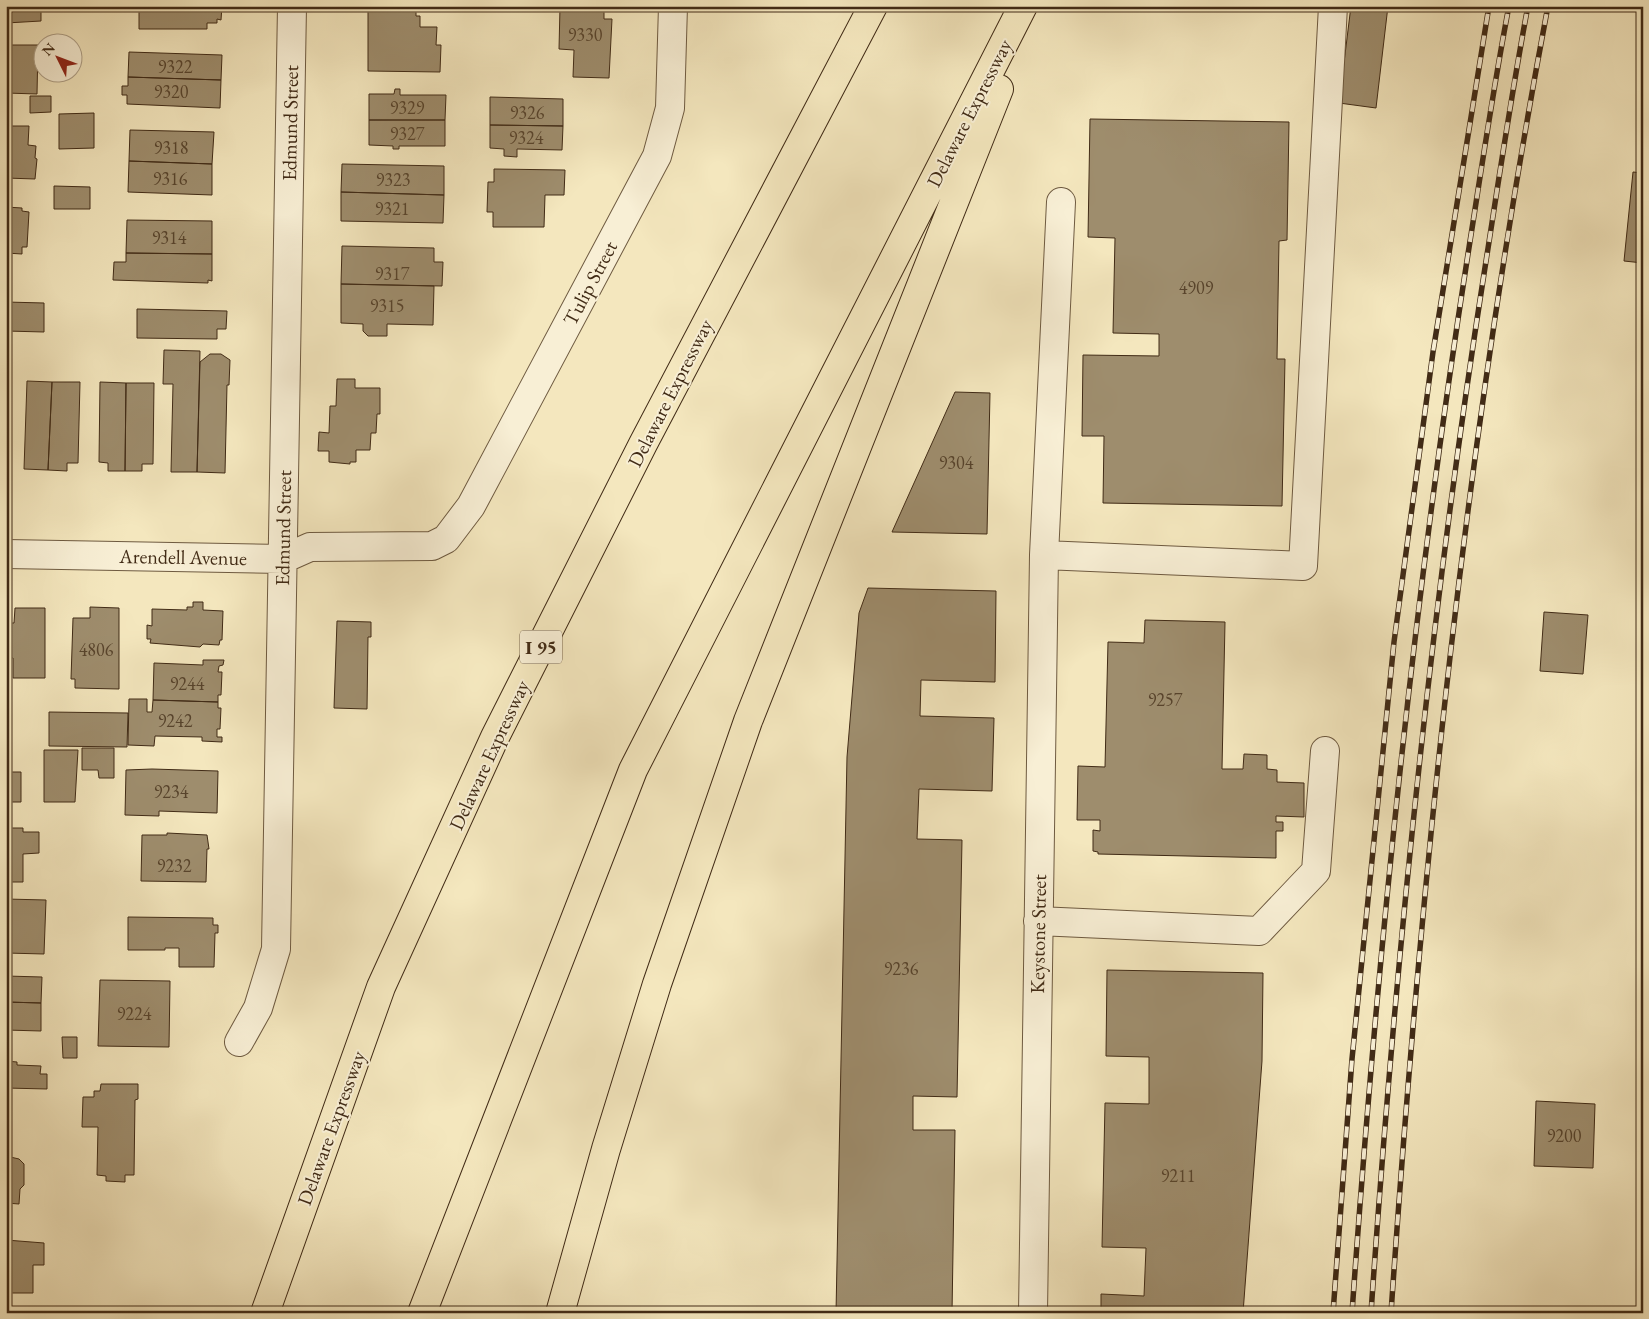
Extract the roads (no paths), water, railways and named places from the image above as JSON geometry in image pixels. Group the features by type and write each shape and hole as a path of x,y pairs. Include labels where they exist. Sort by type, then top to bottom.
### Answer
{"highway":[{"name":"Delaware Expressway","path":"265,1313 382,986 496,737 648,436 872,6"},
{"name":"Delaware Expressway","path":"422,1313 633,770 1023,6"},
{"path":"560,1313 606,1149 657,984 748,721 1032,6"},
{"path":"570,1281 576,1313"}],"street":[{"name":"Edmund Street","path":"239,1042 258,1008 276,949 292,6"},
{"name":"Tulip Street","path":"446,540 471,506 657,156 670,108 672,6"},
{"path":"1044,555 1303,566 1332,6"},
{"name":"Keystone Street","path":"1033,1313 1044,555 1061,202"},
{"name":"Arendell Avenue","path":"6,554 283,559 310,548 432,546 446,540"},
{"path":"1038,921 1260,931 1316,871 1325,751"}],"railway":[{"path":"1333,1313 1352,1059 1394,642 1433,352 1489,6"},
{"path":"1352,1313 1385,914 1414,650 1448,386 1487,130 1509,6"},
{"path":"1371,1313 1391,1052 1416,792 1431,662 1465,403 1505,140 1528,6"},
{"path":"1391,1313 1417,985 1450,657 1493,331 1519,168 1548,6"}]}
